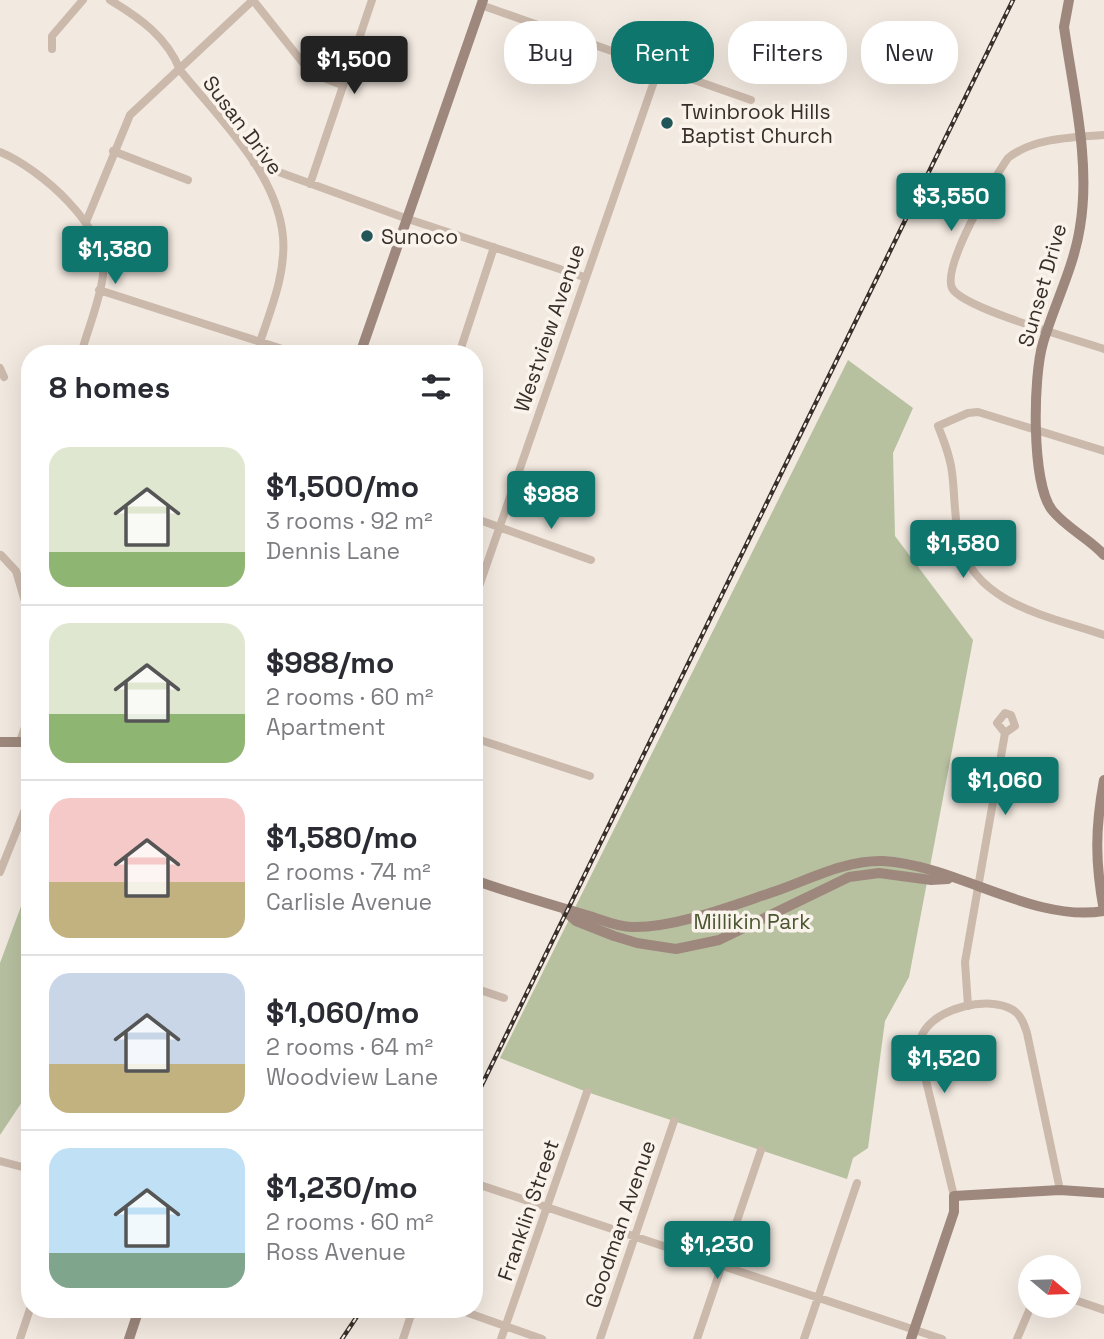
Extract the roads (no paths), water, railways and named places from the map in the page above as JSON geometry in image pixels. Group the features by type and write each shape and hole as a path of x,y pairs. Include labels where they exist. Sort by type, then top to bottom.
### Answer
{"street":[{"path":"52,49 52,36 83,0"},
{"name":"Susan Drive","path":"110,0 146,22 175,59 180,70 254,163 271,191 283,239 275,299 260,342"},
{"path":"86,222 130,115 253,0 311,73 342,85"},
{"path":"310,184 372,0"},
{"name":"Sunset Drive","path":"1069,0 1064,27 1079,137 1083,191 1080,228 1047,330 1039,365 1037,467 1043,494 1064,522 1104,555"},
{"path":"363,345 482,2 611,49"},
{"name":"Westview Avenue","path":"483,574 653,84"},
{"path":"706,84 751,100"},
{"path":"1104,135 1035,144 1018,149 998,172 952,266 953,289 972,305 1104,349"},
{"path":"113,151 188,180"},
{"path":"0,152 26,165 86,222 102,255 103,275 84,345"},
{"path":"254,163 405,218 584,277"},
{"path":"462,345 494,247"},
{"path":"99,290 270,345"},
{"path":"0,368 4,377"},
{"path":"1104,451 1038,428 978,412 968,413 938,426 952,471 960,544 974,572 994,592 1019,606 1104,635"},
{"path":"483,522 591,560"},
{"path":"1,555 16,571 21,588"},
{"path":"968,1006 965,962 1005,733"},
{"path":"483,741 590,776"},
{"path":"0,742 21,742"},
{"path":"483,883 566,912 620,926 657,925 777,890 836,868 881,861 904,864 951,879 979,884 1044,908 1085,914 1104,911 1096,851 1096,828 1104,780"},
{"path":"0,872 21,820"},
{"path":"566,912 576,921 614,936 637,943 676,949 719,940 849,877 879,873 931,880 951,879"},
{"path":"483,991 504,998"},
{"path":"912,1335 954,1212 954,1196 923,1070 920,1042 931,1023 968,1006 1004,1006 1020,1016 1027,1033 1059,1190"},
{"name":"Franklin Street","path":"502,1339 587,1092"},
{"name":"Goodman Avenue","path":"600,1339 674,1121"},
{"path":"697,1339 761,1150"},
{"path":"0,1161 21,1166"},
{"path":"804,1339 857,1182"},
{"path":"483,1186 818,1299 912,1335 942,1339"},
{"path":"954,1196 1059,1190 1104,1193"},
{"path":"1082,1302 1104,1310"},
{"path":"20,1339 27,1318"},
{"path":"129,1339 136,1318"},
{"path":"403,1339 410,1318"},
{"path":"483,1318 542,1339"},
{"path":"1017,1339 1026,1318"}],"railway":[{"path":"483,1083 1013,0"},
{"path":"342,1339 356,1318"}],"place":[{"name":"Twinbrook Hills Baptist Church","path":"667,123"},
{"name":"Sunoco","path":"367,236"}],"park label":[{"name":"Millikin Park","path":"752,921"}]}
